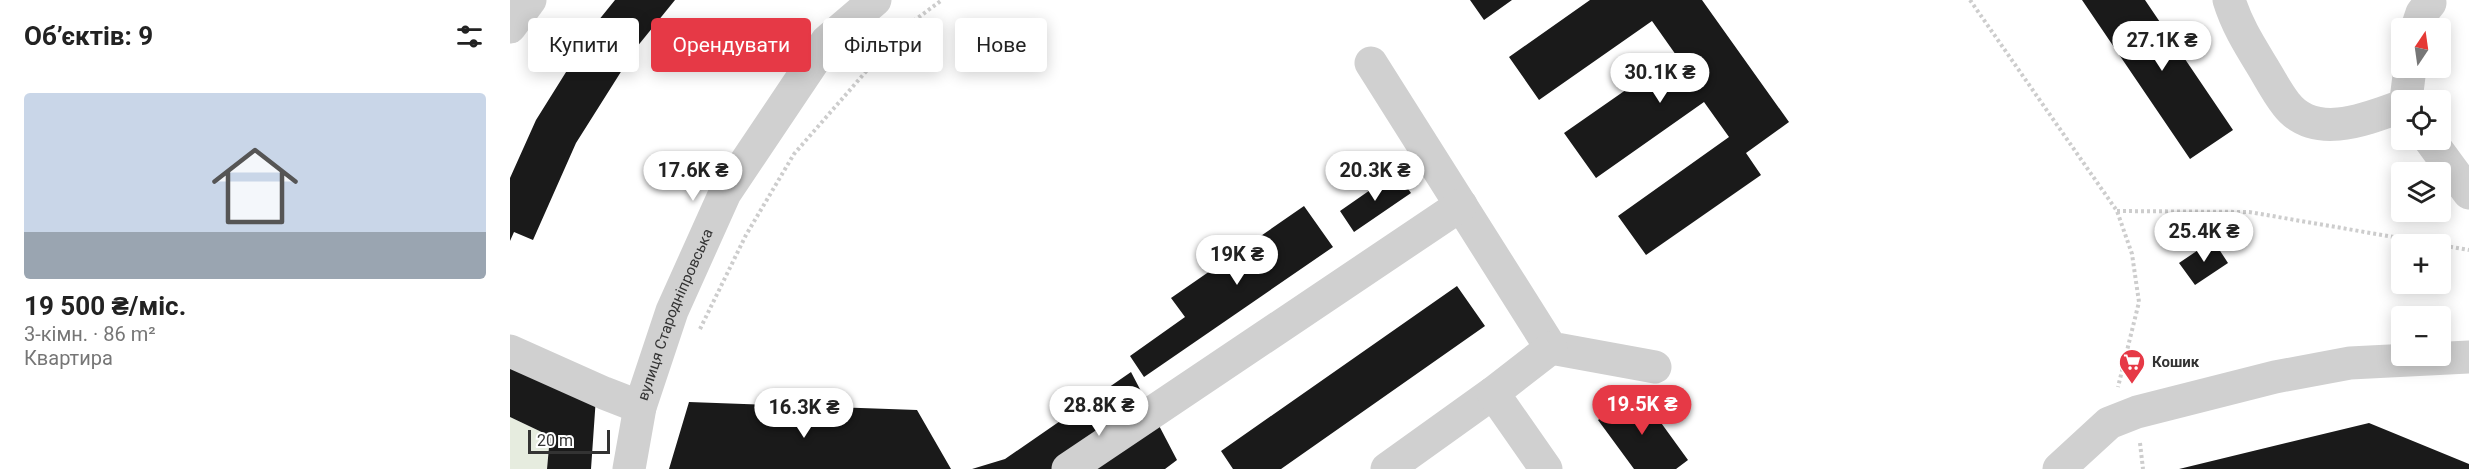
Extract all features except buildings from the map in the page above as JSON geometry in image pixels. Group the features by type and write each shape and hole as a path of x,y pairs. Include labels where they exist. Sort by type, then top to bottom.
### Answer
{"street":[{"path":"510,27 531,0"},
{"name":"вулиця Стародніпровська","path":"629,469 640,406 672,311 725,194 827,41 875,0"},
{"path":"2229,0 2236,24 2287,106 2302,118 2315,124 2331,125 2370,118 2391,110"},
{"path":"1371,63 1551,348 1655,367"},
{"path":"2437,150 2469,194"},
{"path":"1068,469 1461,205"},
{"path":"1387,469 1551,348"},
{"path":"510,351 604,393 640,406"},
{"path":"2059,469 2109,423 2137,411 2275,377 2350,363 2469,357"},
{"path":"1493,393 1546,469"}],"path":[{"path":"697,338 746,235 794,154 904,28 942,0"},
{"path":"1970,0 2117,211 2132,254 2139,302 2109,423"},
{"path":"2117,211 2249,212 2469,250"}],"shaded area":[{"path":"510,417 550,436 547,469 510,469"}],"place":[{"name":"Кошик","path":"2132,385"}]}
